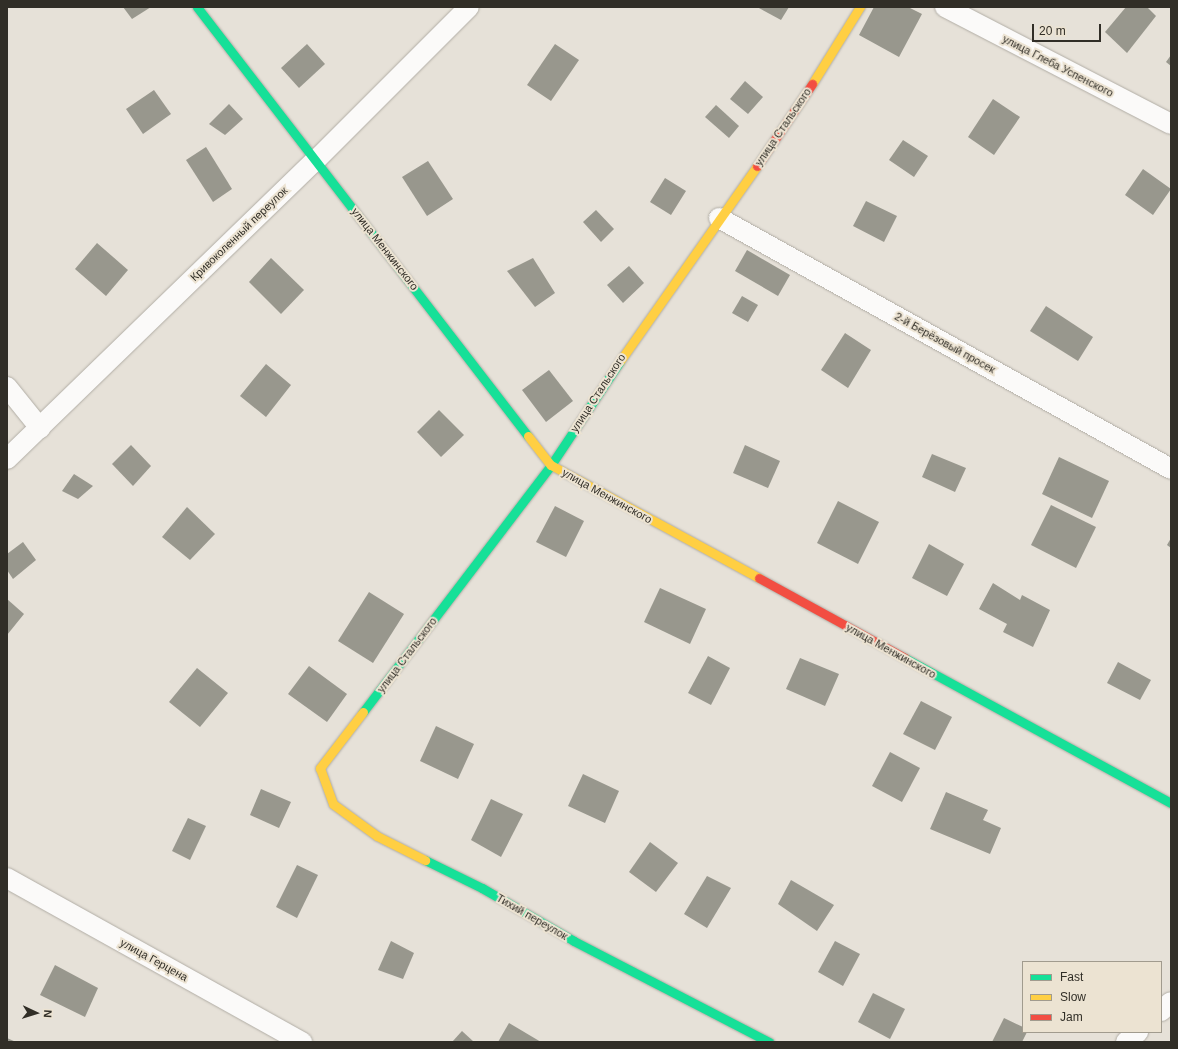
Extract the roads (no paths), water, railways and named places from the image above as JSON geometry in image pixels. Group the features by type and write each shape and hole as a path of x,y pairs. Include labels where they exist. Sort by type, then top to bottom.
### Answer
{"street":[{"name":"улица Менжинского","path":"197,7 551,465 1171,804"},
{"name":"Кривоколенный переулок","path":"7,458 40,428 316,160 469,7"},
{"name":"улица Стальского","path":"320,768 551,465 629,347 790,119 860,7"},
{"name":"улица Глеба Успенского","path":"945,7 1171,124"},
{"name":"2-й Берёзовый просек","path":"719,218 1171,469"},
{"path":"7,387 40,428"},
{"name":"Тихий переулок","path":"320,768 333,804 377,836 482,888 574,941 768,1042"},
{"name":"улица Герцена","path":"7,878 302,1042"},
{"path":"1162,1010 1171,1002"},
{"path":"1126,1042 1137,1033"}]}
